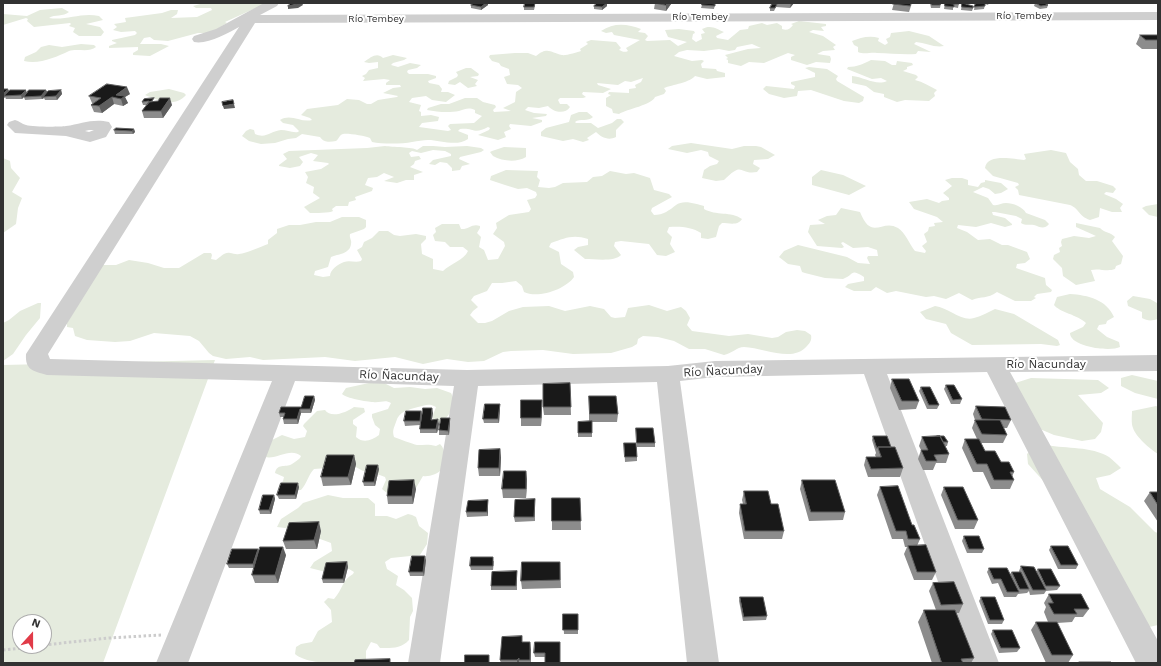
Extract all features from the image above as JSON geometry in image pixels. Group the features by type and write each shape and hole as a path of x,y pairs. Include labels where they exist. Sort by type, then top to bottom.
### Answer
{"street":[{"path":"199,39 221,32 247,19 272,3"},
{"path":"723,17 735,3"},
{"path":"994,3 996,17"},
{"path":"1123,3 1125,16"},
{"path":"422,6 419,10 430,18"},
{"path":"552,17 564,8"},
{"name":"Río Tembey","path":"247,19 723,17 864,11 996,17 1158,16"},
{"name":"Río Ñacunday","path":"247,19 38,354 37,363 47,367 467,378 668,374 715,370 994,364 1158,363"},
{"path":"13,129 66,131"},
{"path":"994,364 1153,663"},
{"path":"873,367 983,663"},
{"path":"172,663 287,373"},
{"path":"668,374 703,663"},
{"path":"424,663 467,378"}],"path":[{"path":"52,645 109,638 184,634"}],"shaded area":[{"path":"204,3 267,3 225,22 227,23 214,31 198,33 168,41 154,40 150,37 144,38 140,44 161,44 169,46 150,56 133,55 133,53 138,50 138,47 109,48 109,46 117,43 112,40 135,35 137,33 135,31 121,32 113,30 117,27 114,24 126,22 125,18 162,13 171,10 178,10 177,14 171,18 197,17 212,10 211,8 196,8 193,6"},
{"path":"62,8 69,12 49,18 55,19 86,15 99,16 103,20 86,24 100,27 104,32 101,36 79,36 73,32 75,28 69,26 71,24 70,23 34,27 27,21 28,19 26,18 3,25 3,14 27,16 40,10"},
{"path":"799,21 826,24 826,26 821,27 824,31 813,30 809,32 823,36 836,45 833,47 835,50 823,51 817,54 830,56 830,63 816,62 807,65 791,60 791,57 795,55 788,53 764,63 749,62 741,66 728,63 728,60 726,59 728,58 725,55 748,49 761,48 752,44 737,47 735,50 729,51 719,49 704,51 687,50 679,52 674,56 692,61 702,60 704,61 701,64 702,68 716,69 717,71 725,73 725,77 707,79 695,76 686,82 664,88 666,91 664,94 655,97 653,100 644,105 619,114 613,113 612,109 606,106 606,98 611,95 608,94 609,92 629,93 629,89 636,88 635,85 641,82 643,78 631,82 625,81 618,85 597,83 598,85 611,89 603,93 583,92 582,94 586,97 583,98 560,98 558,100 560,104 567,104 570,107 568,110 562,112 556,111 548,106 539,108 528,107 525,110 534,113 547,114 546,116 532,118 542,120 542,122 531,126 510,124 509,126 511,129 504,132 506,137 498,140 478,135 489,130 490,128 488,127 476,131 460,129 458,131 468,135 468,139 459,143 422,140 392,144 372,142 368,137 345,134 341,135 336,141 329,142 320,137 302,134 296,138 275,143 261,144 249,141 242,136 250,129 254,130 255,134 262,136 281,130 298,132 299,131 293,125 283,123 280,120 288,117 308,121 312,120 301,115 307,109 338,105 347,99 359,100 367,104 371,104 378,100 397,97 398,96 383,93 393,88 401,87 400,85 386,85 386,83 390,80 384,79 363,81 365,78 362,76 369,70 378,68 378,62 364,62 376,55 383,58 393,55 407,58 391,65 398,67 410,63 421,65 417,68 408,70 407,72 409,74 428,74 436,76 436,78 428,81 429,83 439,85 442,89 441,92 448,92 455,95 446,102 432,100 426,96 412,98 409,102 421,105 419,111 421,112 421,116 431,115 439,117 438,121 422,123 419,127 448,131 451,130 448,126 450,124 474,123 482,116 475,113 475,110 471,109 455,112 439,112 427,110 428,108 441,104 449,104 465,98 477,98 483,102 495,105 496,107 493,110 494,112 511,111 503,108 515,102 516,92 522,88 518,85 507,84 504,77 510,75 509,69 492,61 489,57 490,55 528,53 536,56 544,51 549,51 566,55 581,51 580,49 588,44 586,42 591,40 616,42 621,48 619,50 624,52 628,51 626,48 640,40 614,35 612,32 606,33 601,31 616,25 626,25 641,29 638,32 645,33 648,36 645,40 647,41 670,40 678,46 687,42 668,37 665,30 679,29 694,31 695,33 693,34 692,39 696,42 702,39 701,34 705,33 702,29 711,27 724,32 716,36 717,38 728,40 740,30 748,29 749,26 762,23 767,25 777,23 782,26 782,29 787,30 793,25 791,24"},
{"path":"909,31 929,36 944,46 934,46 916,42 914,44 931,52 918,51 916,54 863,53 858,52 858,47 854,45 852,41 865,37 875,37 879,38 878,41 885,45 888,43 886,39 890,37 891,33"},
{"path":"81,44 94,45 96,47 90,50 69,51 53,58 36,62 24,61 25,57 36,52 41,47 49,45 62,47"},
{"path":"871,60 885,61 892,65 896,65 897,61 912,63 913,65 907,67 907,69 903,71 916,75 918,77 915,80 937,90 934,93 935,96 929,101 905,100 897,102 884,97 884,94 874,92 866,86 852,83 852,76 874,82 887,81 881,78 872,79 847,69 848,67 857,66"},
{"path":"466,68 471,68 479,74 478,76 470,77 478,80 475,84 477,86 468,88 460,82 455,85 448,84 449,81 457,77 458,75 456,72"},
{"path":"805,68 827,69 838,76 836,79 837,81 864,97 863,101 859,103 844,101 811,90 798,91 797,96 784,98 769,94 763,89 766,86 794,89 795,86 791,84 791,82 815,77 815,73"},
{"path":"169,89 184,93 186,95 177,101 166,102 145,95 150,92"},
{"path":"579,112 587,112 593,117 579,120 575,122 576,123 591,123 598,128 612,123 617,119 621,119 624,122 616,130 616,137 610,139 605,138 596,132 587,138 589,140 583,142 573,139 563,141 541,136 541,132 546,128 569,122 571,115"},
{"path":"691,143 732,149 744,146 756,146 761,147 775,155 768,159 754,160 753,164 760,168 757,172 747,172 738,169 724,180 716,181 702,178 704,170 717,164 719,161 709,156 708,152 701,150 687,153 668,149 672,146"},
{"path":"385,146 417,150 423,146 467,146 481,148 484,150 460,157 459,159 470,164 462,166 460,170 452,171 452,168 447,163 440,162 435,165 429,164 433,160 451,156 451,154 445,151 433,150 421,153 412,151 409,153 411,157 419,156 421,159 415,161 410,167 423,172 414,175 414,180 406,180 397,183 384,181 394,177 384,173 377,177 368,178 365,185 373,188 372,191 355,197 356,200 349,202 348,206 336,206 332,209 333,211 326,213 310,213 304,207 320,198 313,193 314,187 306,183 308,177 305,172 321,169 329,164 328,163 313,161 318,155 311,153 299,157 303,162 300,166 290,168 279,166 287,159 283,154 289,151"},
{"path":"504,147 526,148 526,157 514,161 505,160 493,156 490,152"},
{"path":"1051,150 1066,153 1070,162 1078,169 1079,175 1086,181 1097,181 1113,186 1116,189 1113,193 1106,192 1104,194 1123,204 1120,208 1122,212 1112,212 1100,208 1099,217 1090,220 1083,217 1076,208 1070,205 1019,195 1018,190 1015,187 1019,185 1018,183 993,176 985,168 987,163 991,160 1008,158 1024,160 1026,159 1024,154"},
{"path":"3,158 10,161 11,168 20,178 12,192 22,198 18,208 16,224 3,233"},
{"path":"506,170 538,171 537,177 540,180 538,187 549,188 563,183 587,182 593,177 602,176 610,171 626,174 634,173 650,178 654,190 669,194 672,197 652,208 651,211 654,215 663,213 679,203 686,202 704,206 704,209 709,211 733,215 742,219 738,223 722,223 719,226 716,237 708,239 701,238 701,233 694,229 669,227 667,232 672,237 670,244 675,252 666,256 657,255 649,244 621,241 615,242 614,246 621,255 614,259 585,259 574,250 578,247 588,245 588,239 573,237 551,243 549,247 559,252 561,264 573,272 574,277 558,289 551,292 537,294 524,292 522,286 516,281 492,283 487,291 474,296 471,300 478,307 470,315 478,323 492,321 509,311 523,307 549,306 565,311 590,306 604,309 611,317 615,318 625,317 628,308 649,305 667,311 681,307 686,311 690,318 687,325 692,331 729,336 748,334 772,338 778,337 786,332 797,330 805,331 811,335 810,343 801,351 794,353 786,354 744,347 724,355 705,349 689,349 674,341 658,337 643,336 638,339 637,344 632,347 611,353 573,354 543,350 511,351 503,352 484,361 468,362 447,359 423,364 395,357 355,361 325,357 263,360 250,357 226,359 213,356 199,341 190,336 154,333 130,341 115,342 87,340 75,336 73,328 67,327 67,323 101,265 116,265 129,260 148,263 164,268 179,268 204,253 211,253 211,259 216,260 226,253 238,254 268,244 268,240 277,233 277,229 289,225 330,222 342,217 359,217 366,220 366,227 364,229 350,234 351,243 346,252 331,257 328,267 315,271 314,275 323,277 330,276 333,269 346,261 361,261 362,259 357,250 362,247 364,242 372,238 379,231 388,231 394,235 400,236 416,234 426,236 426,239 421,244 422,254 433,259 433,269 443,271 463,257 468,251 463,247 450,247 445,242 435,241 433,235 436,232 435,228 442,224 459,224 461,229 466,229 475,225 480,226 477,233 481,237 479,247 484,250 488,260 498,259 505,246 504,242 493,234 497,228 496,223 509,215 529,212 531,209 527,200 535,198 537,195 536,192 527,188 518,189 490,180 491,176"},
{"path":"821,170 843,175 866,186 849,195 812,185 812,177"},
{"path":"962,178 968,180 968,185 978,187 981,183 985,182 985,180 1001,183 1008,189 1001,193 995,194 989,189 983,187 973,192 988,198 993,205 1006,203 1018,206 1026,213 1045,220 1049,224 1044,227 1040,227 1024,224 1021,223 1022,219 1016,216 992,212 993,215 1005,218 1012,225 1005,227 991,223 976,227 958,225 957,228 967,232 978,240 990,239 1002,245 1008,245 1027,252 1030,259 1025,263 1017,264 1016,268 1045,278 1046,285 1052,290 1051,292 1037,294 1034,297 1036,298 1031,301 1015,301 997,292 990,296 972,300 959,293 946,299 896,291 887,293 876,287 871,291 854,291 845,287 848,284 864,281 864,277 859,274 852,273 843,279 825,278 802,272 800,266 788,264 779,257 784,251 798,245 847,257 858,263 870,264 867,258 868,256 878,256 877,250 868,247 853,248 843,242 841,243 844,247 842,248 817,246 808,232 810,225 825,224 818,220 827,216 836,215 841,208 860,212 864,221 873,228 892,226 898,228 905,235 915,251 925,253 926,251 922,246 927,242 924,234 928,231 929,227 935,226 934,223 943,222 937,217 914,209 909,202 927,199 939,203 949,200 949,198 943,193 952,186 945,180"},
{"path":"1158,204 1158,217 1149,215 1142,208 1146,206"},
{"path":"1076,223 1100,228 1103,231 1112,234 1115,237 1112,241 1123,256 1121,264 1116,266 1115,269 1091,270 1095,281 1076,285 1063,276 1062,268 1053,259 1054,255 1060,252 1059,248 1062,246 1062,239 1074,236 1089,238 1096,236 1076,227"},
{"path":"1070,294 1090,297 1107,306 1114,317 1107,321 1106,324 1099,325 1097,329 1107,337 1119,342 1120,347 1108,349 1091,347 1076,342 1072,338 1070,333 1083,327 1086,323 1083,320 1060,310 1054,305 1057,297"},
{"path":"1133,296 1150,299 1157,303 1158,319 1144,319 1142,318 1142,312 1128,306 1127,301"},
{"path":"41,303 40,318 13,354 3,361 3,323 20,311"},
{"path":"935,306 969,319 995,309 1014,314 1058,340 1060,345 972,345 951,333 946,324 926,319 920,312"},
{"path":"215,360 103,663 3,663 3,365"},
{"path":"1132,375 1158,381 1158,399 1135,393 1121,386 1121,378"},
{"path":"1031,378 1098,380 1109,388 1101,393 1078,395 1103,423 1101,432 1095,439 1082,441 1054,435 1040,429 1009,385"},
{"path":"369,383 384,383 394,388 437,388 451,393 453,402 451,411 441,422 437,423 433,421 433,415 436,407 425,405 407,410 399,415 393,431 394,437 417,445 436,446 440,444 444,452 442,469 433,475 423,476 416,488 388,494 382,489 386,480 385,477 369,471 363,471 354,466 314,469 301,490 280,490 279,486 284,477 275,473 276,470 279,467 292,464 301,456 288,453 274,457 265,457 272,440 282,435 294,439 305,437 307,431 303,426 317,411 325,410 331,414 339,414 354,407 364,408 365,412 353,420 353,424 357,427 356,437 365,441 371,440 379,435 380,429 375,425 372,414 388,409 391,403 387,401 362,401 342,394 346,388"},
{"path":"1156,406 1158,407 1158,454 1140,439 1133,428 1132,422 1132,411"},
{"path":"1047,445 1087,449 1102,453 1121,468 1110,475 1096,478 1100,489 1130,507 1155,532 1158,533 1158,625 1145,628 1047,485 1028,464 1027,454 1034,447"},
{"path":"328,495 343,498 368,498 375,504 375,516 387,516 396,519 408,514 412,515 416,517 419,526 428,533 427,544 420,555 391,558 385,562 387,569 398,576 396,585 412,598 413,611 410,617 409,640 403,645 392,648 380,648 377,644 371,642 366,651 366,663 319,662 301,658 295,654 296,647 301,644 312,642 318,631 332,622 331,610 324,602 328,598 334,599 349,576 354,572 349,569 322,571 310,568 314,562 332,551 331,543 293,529 277,527 281,519 303,503"}],"building":[{"path":"291,3 300,3 288,6"},
{"path":"474,3 486,3 481,7 471,5"},
{"path":"525,3 535,3 534,7 524,7"},
{"path":"597,3 607,3 602,7 594,6"},
{"path":"655,3 668,3 666,5"},
{"path":"702,3 715,4 715,6 702,5"},
{"path":"911,3 910,6 893,4"},
{"path":"931,3 941,3 940,5 932,5"},
{"path":"945,3 954,4 954,7 945,6"},
{"path":"962,3 973,6 973,8 962,7"},
{"path":"976,3 985,3 985,6 974,7"},
{"path":"1036,3 1044,3 1048,5 1041,6"},
{"path":"772,4 777,4 775,8 770,8"},
{"path":"1140,35 1158,35 1158,40 1146,40"},
{"path":"107,84 127,87 116,95 125,96 121,99 112,97 99,106 91,105 101,98 89,96"},
{"path":"3,89 8,89 3,94"},
{"path":"10,90 26,90 21,95 4,96"},
{"path":"29,90 46,90 41,96 24,97"},
{"path":"61,90 56,96 43,97 48,91"},
{"path":"154,98 147,105 149,101 142,102 144,99"},
{"path":"160,98 170,98 161,111 142,111 149,102 158,101"},
{"path":"233,100 234,104 223,106 222,102"},
{"path":"116,128 134,129 132,131 114,130"},
{"path":"892,379 909,379 919,401 902,401"},
{"path":"570,383 571,407 543,407 543,384"},
{"path":"946,385 954,385 962,399 953,400"},
{"path":"921,387 930,387 939,405 929,405"},
{"path":"305,396 314,396 310,409 300,409 297,419 283,419 285,413 279,413 281,407 301,407"},
{"path":"589,396 616,396 618,414 590,414"},
{"path":"521,400 542,400 541,418 521,418"},
{"path":"485,404 500,404 498,419 483,419"},
{"path":"976,406 1005,407 1011,420 982,419"},
{"path":"423,408 432,408 431,420 438,419 436,429 420,429"},
{"path":"406,411 421,411 420,421 404,421"},
{"path":"441,418 450,418 448,431 439,430"},
{"path":"975,420 1000,420 1007,435 982,434"},
{"path":"592,421 592,433 578,433 578,422"},
{"path":"636,428 653,428 655,443 637,443"},
{"path":"873,436 887,436 891,447 877,448"},
{"path":"940,436 944,436 948,442 943,442"},
{"path":"940,436 949,454 934,455 937,461 926,461 921,450 928,450 922,437"},
{"path":"965,439 979,439 985,451 995,451 1001,462 1009,462 1014,472 1010,472 1014,480 994,480 987,464 977,464"},
{"path":"624,443 636,443 637,457 625,457"},
{"path":"878,447 895,447 903,468 871,469 866,457 881,457"},
{"path":"500,449 499,468 478,468 479,450"},
{"path":"327,455 354,455 348,477 321,477"},
{"path":"367,465 378,465 374,482 363,482"},
{"path":"504,471 526,471 526,489 502,489"},
{"path":"414,480 412,496 387,496 389,481"},
{"path":"802,480 835,480 845,512 811,512"},
{"path":"281,483 298,483 295,495 277,495"},
{"path":"898,486 912,525 914,525 920,539 908,539 906,531 896,531 880,487"},
{"path":"944,487 963,487 978,520 958,520"},
{"path":"744,491 768,491 771,504 778,504 784,531 745,531 740,504 746,504"},
{"path":"1150,492 1158,492 1158,505"},
{"path":"263,495 274,495 269,510 259,510"},
{"path":"552,498 580,498 581,521 552,521"},
{"path":"535,499 534,517 514,517 515,500"},
{"path":"488,500 487,512 466,512 468,501"},
{"path":"319,522 314,540 283,541 289,523"},
{"path":"964,536 979,536 984,549 969,549"},
{"path":"926,545 936,572 917,572 908,546"},
{"path":"1051,546 1068,546 1078,565 1061,565"},
{"path":"260,547 283,547 275,575 252,575"},
{"path":"232,549 258,549 253,564 227,564"},
{"path":"412,556 425,556 423,572 409,572"},
{"path":"471,557 493,557 493,566 470,566"},
{"path":"347,562 343,579 322,579 326,563"},
{"path":"522,562 560,562 560,580 521,581"},
{"path":"1021,566 1034,567 1046,590 1033,590"},
{"path":"989,568 1007,568 1019,592 1007,592 1001,579 994,579"},
{"path":"1038,569 1051,569 1060,586 1046,586"},
{"path":"517,571 516,586 491,586 492,572"},
{"path":"1012,572 1021,572 1029,589 1020,589"},
{"path":"954,582 963,604 941,605 933,583"},
{"path":"1049,594 1081,594 1089,609 1074,609 1077,614 1054,614 1048,603 1053,603"},
{"path":"740,597 763,597 767,616 744,617"},
{"path":"981,597 995,597 1004,620 990,620"},
{"path":"924,610 955,610 974,658 961,659 963,663 942,663"},
{"path":"563,614 578,614 578,630 563,630"},
{"path":"1036,622 1057,622 1073,655 1052,655"},
{"path":"993,630 1012,630 1020,648 1001,648"},
{"path":"522,636 522,642 530,642 530,660 519,660 519,658 517,660 500,660 502,637"},
{"path":"535,642 560,642 560,663 545,663 545,653 534,653"},
{"path":"465,655 489,655 489,663 465,663"},
{"path":"390,659 390,663 354,663 355,660"},
{"path":"1111,662 1111,663 1079,663"}]}
